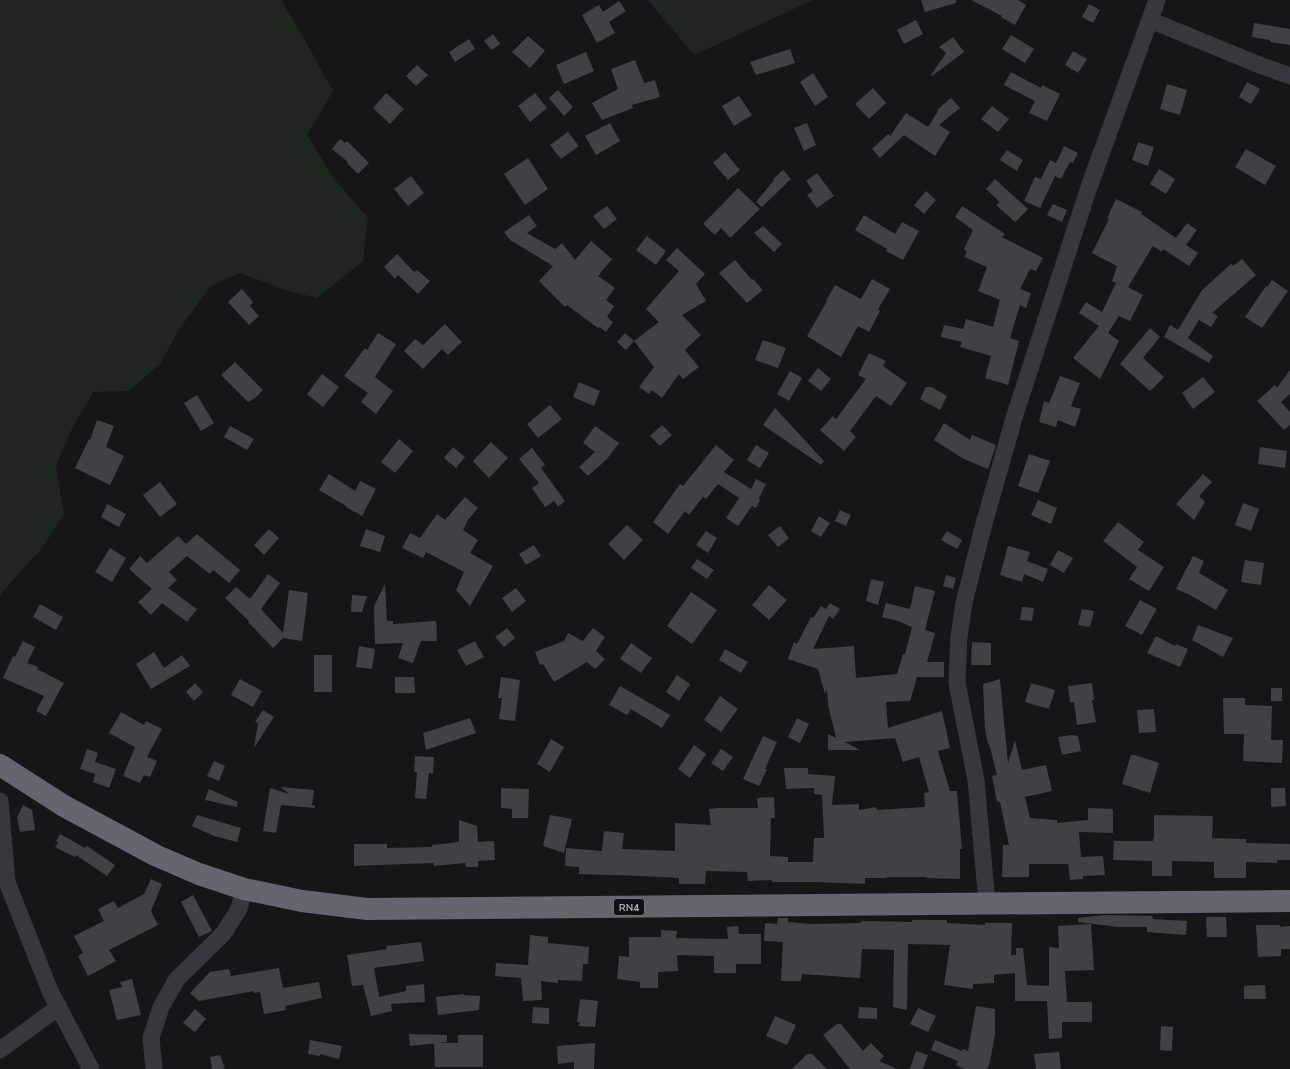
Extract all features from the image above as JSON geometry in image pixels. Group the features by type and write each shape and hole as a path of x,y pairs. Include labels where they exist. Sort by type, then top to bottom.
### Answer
{"highway":[{"name":"RN4","path":"0,765 64,806 157,856 199,874 244,889 302,901 367,909 1290,901"}],"street":[{"path":"987,903 976,780 957,683 959,636 964,603 982,531 1014,418 1089,187 1157,0"},
{"path":"1150,20 1290,76"},
{"path":"0,800 6,882 50,991 91,1069"},
{"path":"154,1069 151,1038 161,1007 178,979 223,934 239,909 244,889"},
{"path":"0,1050 59,1007"}],"shaded area":[{"path":"0,0 281,0 333,91 307,135 335,180 368,218 363,261 317,298 288,291 240,273 211,286 180,328 160,364 129,391 93,392 72,429 56,466 64,514 42,548 4,590 0,597"},
{"path":"648,0 813,0 694,55"}],"building":[{"path":"921,0 956,0 956,3 925,12"},
{"path":"971,0 1018,0 1026,5 1015,25 1001,17 1002,16"},
{"path":"619,1 626,11 609,22 615,33 597,43 582,15 599,5 603,12"},
{"path":"1089,4 1100,10 1093,23 1082,17"},
{"path":"916,20 923,34 904,44 897,30"},
{"path":"1254,23 1290,29 1290,45 1252,37"},
{"path":"493,34 500,44 492,50 484,41"},
{"path":"1011,35 1034,49 1025,63 1002,49"},
{"path":"528,36 545,51 530,68 512,52"},
{"path":"953,37 964,52 932,76 931,75 946,53 939,47"},
{"path":"469,39 475,49 455,62 449,52"},
{"path":"790,49 795,63 756,75 750,62"},
{"path":"1073,51 1087,59 1078,73 1065,65"},
{"path":"586,52 594,71 564,84 556,65"},
{"path":"635,60 644,83 655,80 660,97 632,105 633,108 602,120 592,103 618,89 611,69"},
{"path":"417,65 428,75 416,86 406,76"},
{"path":"1011,72 1041,88 1042,85 1060,94 1047,121 1029,113 1035,101 1004,85"},
{"path":"813,73 828,97 815,106 800,82"},
{"path":"1247,82 1260,89 1251,104 1239,97"},
{"path":"1167,84 1187,90 1180,115 1160,109"},
{"path":"873,88 886,103 869,119 855,104"},
{"path":"558,90 573,107 564,116 549,98"},
{"path":"386,93 404,109 390,124 373,108"},
{"path":"535,93 547,108 530,122 518,106"},
{"path":"739,96 752,115 734,126 722,106"},
{"path":"951,98 960,108 939,125 950,132 935,156 904,135 880,158 872,149 888,134 890,136 906,113 928,127 938,111 937,110"},
{"path":"992,106 1009,119 998,132 981,119"},
{"path":"610,123 620,141 596,155 585,136"},
{"path":"807,123 816,145 804,151 794,128"},
{"path":"568,132 579,146 561,159 550,145"},
{"path":"340,139 345,143 347,141 369,163 358,174 347,163 348,162 332,149"},
{"path":"1138,142 1154,147 1148,166 1132,160"},
{"path":"1064,146 1078,153 1073,163 1070,162 1061,179 1055,176 1040,208 1024,201 1035,177 1041,179 1050,160 1056,163"},
{"path":"1246,149 1276,166 1265,185 1235,167"},
{"path":"1007,150 1023,160 1017,171 1000,160"},
{"path":"725,152 740,170 728,180 713,163"},
{"path":"528,158 548,189 525,205 504,174"},
{"path":"1159,169 1175,179 1166,194 1150,184"},
{"path":"783,170 791,179 762,207 756,202 774,180 773,179"},
{"path":"817,173 834,196 817,208 807,195 813,191 806,181"},
{"path":"411,176 424,193 408,206 394,189"},
{"path":"995,179 1028,209 1015,222 996,205 1000,202 986,189"},
{"path":"738,188 760,209 730,238 721,228 715,235 703,224"},
{"path":"926,191 936,200 924,214 914,205"},
{"path":"1116,199 1142,212 1141,214 1176,238 1187,223 1197,230 1186,245 1198,253 1189,266 1163,249 1162,252 1153,246 1128,287 1143,295 1130,321 1119,316 1108,333 1119,341 1100,379 1073,358 1099,326 1079,313 1086,302 1102,312 1116,283 1112,281 1117,266 1092,253 1109,219 1107,218"},
{"path":"1053,204 1067,210 1062,222 1047,215"},
{"path":"607,206 617,219 604,229 593,216"},
{"path":"962,206 1005,234 1002,237 1043,258 1036,271 1030,269 1020,289 1031,293 1026,308 1020,305 1010,338 1019,341 1008,385 985,378 991,356 960,347 962,342 941,337 944,325 963,329 966,319 993,327 1000,300 978,291 987,267 964,257 967,252 964,249 973,230 955,217"},
{"path":"529,215 537,226 527,233 555,249 562,243 575,260 591,241 612,259 598,276 615,288 606,300 614,306 607,317 613,322 606,332 600,327 598,328 567,305 565,307 539,281 553,266 510,240 504,232"},
{"path":"864,215 895,234 902,222 919,231 903,260 886,251 887,249 855,230"},
{"path":"763,226 782,244 774,252 754,233"},
{"path":"647,236 666,251 656,265 636,250"},
{"path":"677,248 705,274 696,284 706,301 682,315 701,335 685,350 699,367 683,379 679,374 662,398 652,390 649,394 639,387 654,367 634,341 659,322 646,309 679,271 666,260"},
{"path":"397,254 414,272 417,270 430,281 418,294 398,275 395,279 384,267"},
{"path":"1242,259 1256,275 1212,313 1218,316 1211,327 1199,320 1188,338 1213,356 1209,363 1164,337 1170,325 1178,330 1202,290 1231,264 1233,266"},
{"path":"735,260 752,280 753,279 763,290 747,303 719,273"},
{"path":"872,279 890,289 878,309 880,311 869,332 858,326 841,357 807,336 835,285 861,299"},
{"path":"1272,280 1288,291 1262,328 1245,317 1266,286 1267,287"},
{"path":"242,289 253,302 250,306 259,316 249,325 228,302"},
{"path":"445,324 462,342 448,355 442,349 423,369 404,351 415,339 423,345"},
{"path":"1150,328 1160,337 1143,358 1164,377 1150,391 1120,364"},
{"path":"378,333 396,344 375,377 393,391 376,414 361,402 368,393 344,376 365,348 367,350"},
{"path":"625,333 634,341 626,350 617,342"},
{"path":"763,340 786,348 778,368 755,360"},
{"path":"869,353 886,361 883,366 907,383 891,406 876,396 850,431 856,437 844,451 820,430 833,416 836,419 866,379 858,375"},
{"path":"235,362 263,390 255,398 248,402 221,375"},
{"path":"818,368 831,379 821,391 808,381"},
{"path":"1290,370 1290,394 1281,402 1290,412 1290,425 1284,430 1257,401 1275,385 1277,388"},
{"path":"790,371 802,378 789,401 777,394"},
{"path":"322,374 339,387 323,407 307,394"},
{"path":"1060,376 1080,383 1071,406 1081,409 1075,427 1058,420 1056,427 1039,422 1044,401 1049,403"},
{"path":"1203,377 1215,392 1193,409 1182,393"},
{"path":"579,382 600,391 594,406 573,397"},
{"path":"926,387 931,387 947,396 940,410 920,399"},
{"path":"197,395 214,423 201,431 184,403"},
{"path":"550,405 562,419 538,438 527,424"},
{"path":"775,408 824,461 821,465 763,425"},
{"path":"97,420 114,426 106,447 124,456 110,485 75,468 89,439 90,440"},
{"path":"944,423 970,440 972,435 996,445 988,469 964,459 934,440"},
{"path":"662,425 672,435 660,446 650,436"},
{"path":"230,426 254,439 247,450 224,437"},
{"path":"595,426 619,443 607,459 588,476 579,467 595,452 583,443"},
{"path":"399,439 413,451 395,473 381,462"},
{"path":"491,442 508,458 489,478 473,461"},
{"path":"716,445 734,460 724,472 751,489 756,479 766,484 756,508 752,506 738,526 726,518 739,498 718,484 706,499 703,497 689,515 685,511 668,534 653,522 680,484 683,486"},
{"path":"756,445 769,453 760,468 747,460"},
{"path":"453,447 465,457 456,468 444,458"},
{"path":"1260,447 1287,451 1285,468 1258,464"},
{"path":"532,448 545,465 541,468 565,501 558,507 554,501 545,507 532,488 539,483 519,459"},
{"path":"1029,454 1050,461 1038,493 1018,486"},
{"path":"329,474 355,491 360,481 376,489 362,516 319,490"},
{"path":"1203,474 1212,482 1199,496 1205,502 1194,520 1176,504"},
{"path":"160,482 177,504 160,517 143,495"},
{"path":"465,497 478,508 468,520 463,530 478,540 470,553 493,566 470,606 456,590 464,572 426,552 423,558 402,548 410,533 420,538 437,514 445,520"},
{"path":"1038,500 1057,508 1051,524 1031,515"},
{"path":"1243,503 1259,509 1251,531 1235,525"},
{"path":"107,504 126,514 119,527 101,517"},
{"path":"840,510 851,515 846,526 835,521"},
{"path":"819,516 830,523 821,537 811,531"},
{"path":"1118,522 1144,542 1138,550 1164,567 1149,591 1129,579 1137,567 1103,541"},
{"path":"627,525 643,540 624,560 608,544"},
{"path":"780,526 789,538 778,547 768,535"},
{"path":"269,529 279,538 264,555 254,545"},
{"path":"366,529 385,536 380,552 360,546"},
{"path":"706,531 717,538 708,553 696,545"},
{"path":"947,531 962,540 957,549 941,540"},
{"path":"197,534 240,570 229,583 213,570 210,574 187,556 169,572 177,580 168,588 197,609 187,622 162,603 151,615 138,602 152,589 129,569 140,556 147,563 178,536 186,544"},
{"path":"534,545 541,556 526,565 519,554"},
{"path":"1008,546 1030,552 1027,561 1048,569 1043,582 1024,574 1022,582 1000,575"},
{"path":"110,548 126,558 112,582 95,572"},
{"path":"1058,550 1073,558 1064,573 1050,565"},
{"path":"1193,556 1204,561 1199,573 1228,590 1216,610 1176,589"},
{"path":"697,559 714,570 707,579 691,568"},
{"path":"1245,560 1264,563 1261,585 1241,582"},
{"path":"268,574 280,583 261,609 283,633 289,590 308,593 302,641 283,638 273,648 248,622 249,621 225,598 236,587 250,599"},
{"path":"946,575 956,578 953,589 943,586"},
{"path":"871,579 884,582 878,605 866,601"},
{"path":"385,584 387,621 393,621 393,624 436,621 437,641 421,641 413,663 398,658 403,643 375,644 374,606"},
{"path":"769,585 787,600 769,620 752,605"},
{"path":"915,586 935,591 925,630 935,633 927,662 944,662 944,677 917,677 910,701 886,702 888,728 942,711 950,748 938,751 950,791 957,791 962,849 960,849 960,879 926,878 927,877 865,878 865,884 772,882 772,880 748,881 747,872 706,871 705,884 679,884 679,878 579,874 579,867 565,866 566,848 602,851 604,831 624,833 622,849 675,851 675,823 711,825 709,809 758,808 757,798 774,797 775,818 771,818 770,856 788,857 788,862 813,862 814,838 824,838 822,795 814,794 814,788 786,789 784,768 808,768 808,774 835,776 832,805 859,804 859,810 876,807 877,810 925,807 924,793 929,792 919,757 903,762 895,738 845,742 860,750 828,750 828,734 836,738 828,705 827,689 825,694 818,669 788,659 794,642 797,644 811,617 813,618 821,606 826,609 830,603 840,609 833,619 829,616 813,649 854,646 856,678 897,674 903,654 905,654 912,627 898,621 882,617 886,603 910,609"},
{"path":"516,588 526,601 512,612 502,598"},
{"path":"691,592 717,610 692,644 667,626"},
{"path":"352,595 367,596 362,612 351,612"},
{"path":"1140,600 1157,609 1142,635 1125,626"},
{"path":"40,604 63,617 56,630 33,617"},
{"path":"1022,607 1034,608 1032,621 1020,620"},
{"path":"1082,609 1094,611 1090,627 1078,625"},
{"path":"1198,625 1233,638 1223,657 1192,640"},
{"path":"507,628 515,638 504,647 495,637"},
{"path":"593,628 605,637 596,651 605,659 595,669 587,662 554,682 543,664 540,665 535,652 564,641 568,633 583,641"},
{"path":"1156,636 1175,646 1176,644 1188,649 1180,667 1147,653"},
{"path":"23,641 35,647 27,663 38,667 37,669 64,683 46,716 36,711 44,696 3,678 13,656 15,657"},
{"path":"475,641 484,657 466,666 457,650"},
{"path":"972,642 991,643 991,665 971,665"},
{"path":"631,643 652,658 641,673 620,659"},
{"path":"359,646 375,649 372,669 356,667"},
{"path":"725,649 748,662 741,673 719,660"},
{"path":"154,652 164,668 182,655 190,666 151,689 136,664"},
{"path":"314,655 332,655 332,692 314,692"},
{"path":"677,675 690,684 679,701 666,692"},
{"path":"395,677 414,677 415,693 395,693"},
{"path":"501,677 520,680 515,721 499,719 502,698 498,698"},
{"path":"240,679 262,691 253,707 231,695"},
{"path":"1000,679 1008,763 1015,740 1022,770 1046,765 1052,791 1025,797 1030,818 1057,820 1057,823 1088,820 1088,808 1113,809 1113,833 1079,832 1081,857 1103,856 1105,875 1083,876 1083,879 1070,880 1068,864 1029,864 1029,877 1002,877 1003,845 1009,845 1000,802 997,802 992,776 997,775 985,729 983,684"},
{"path":"195,683 203,692 194,701 186,692"},
{"path":"1031,683 1055,690 1049,709 1025,702"},
{"path":"1092,683 1094,700 1092,700 1096,722 1077,725 1074,702 1070,702 1068,686"},
{"path":"620,686 670,715 662,728 631,709 627,715 609,705"},
{"path":"1271,688 1282,688 1282,701 1271,701"},
{"path":"720,696 738,709 721,732 704,720"},
{"path":"1223,698 1245,698 1245,705 1272,706 1271,740 1283,740 1282,763 1243,761 1244,734 1224,734"},
{"path":"1154,709 1156,732 1139,733 1137,710"},
{"path":"263,710 274,717 254,748 258,723 255,722"},
{"path":"121,712 144,725 146,721 162,729 147,757 157,761 150,777 144,775 140,783 123,776 135,747 109,733"},
{"path":"470,718 476,733 426,750 423,733"},
{"path":"797,718 809,724 800,743 788,737"},
{"path":"1072,735 1078,736 1081,751 1062,755 1058,737"},
{"path":"763,736 777,742 759,786 743,779"},
{"path":"551,739 564,747 550,772 537,764"},
{"path":"694,745 706,754 690,778 678,769"},
{"path":"87,749 98,753 95,762 116,769 109,788 93,782 95,774 80,769"},
{"path":"721,749 733,757 723,771 711,763"},
{"path":"1131,755 1159,763 1150,793 1122,784"},
{"path":"415,756 434,757 433,774 429,773 426,799 415,798 417,772 414,772"},
{"path":"214,761 225,766 219,781 207,776"},
{"path":"281,787 314,790 312,805 315,806 315,808 281,805 276,833 263,831 270,788 289,794"},
{"path":"501,788 529,789 528,818 512,818 512,809 501,808"},
{"path":"1271,788 1285,788 1286,806 1271,807"},
{"path":"209,789 238,802 237,807 205,800"},
{"path":"23,805 32,810 35,830 20,832 17,817"},
{"path":"197,815 241,828 237,842 214,836 192,826"},
{"path":"550,815 572,819 564,853 543,846"},
{"path":"1154,815 1213,816 1212,838 1246,839 1246,843 1290,844 1290,860 1277,860 1277,863 1246,862 1246,878 1214,878 1214,862 1172,861 1172,876 1152,876 1152,861 1113,860 1114,841 1153,841"},
{"path":"459,820 477,826 478,842 494,841 495,860 478,861 478,867 466,867 465,863 434,866 433,863 354,866 354,844 387,844 387,848 432,847 432,845 459,842"},
{"path":"60,834 85,848 87,846 115,865 107,876 76,855 75,857 55,847 58,843 56,841"},
{"path":"151,879 162,884 151,911 158,925 109,950 116,961 88,976 78,956 83,953 74,936 104,921 98,909 114,901 118,908 144,894"},
{"path":"193,895 212,931 199,937 181,902"},
{"path":"1105,915 1152,916 1153,919 1187,921 1186,935 1147,932 1147,927 1118,927 1078,922 1078,918"},
{"path":"1206,917 1226,917 1227,937 1207,937"},
{"path":"778,918 788,918 788,922 810,924 861,923 861,921 912,922 912,920 947,920 947,923 985,925 985,923 1012,923 1011,955 1016,955 1016,948 1023,948 1027,985 1049,986 1049,947 1059,948 1058,926 1091,924 1094,970 1065,971 1067,1002 1092,1002 1092,1022 1062,1022 1062,1038 1049,1039 1047,1001 1015,1001 1015,973 994,975 994,983 973,984 973,989 944,985 950,945 908,944 907,1010 893,1007 894,950 862,949 860,978 802,974 801,981 781,981 783,942 764,941 765,923 777,924"},
{"path":"1256,925 1280,925 1280,927 1290,926 1290,949 1281,949 1281,956 1258,957"},
{"path":"738,926 739,934 761,934 761,964 736,964 736,973 714,973 714,956 677,955 678,971 658,972 658,988 640,988 640,982 617,979 619,956 629,957 629,937 661,937 661,930 677,931 676,938 728,939 727,927"},
{"path":"530,935 548,937 548,943 589,947 588,964 583,964 582,981 558,980 558,983 541,981 542,1000 523,1001 521,978 495,976 496,963 528,965"},
{"path":"421,942 424,961 374,968 379,997 406,991 406,986 424,984 425,1002 391,1004 392,1011 371,1016 363,985 352,986 347,955 387,949 386,946"},
{"path":"279,968 283,988 319,982 322,998 285,1006 286,1010 264,1014 260,992 254,993 254,991 199,1001 190,993 210,972 229,969 231,976"},
{"path":"132,979 141,1015 117,1020 109,990 122,987 120,982"},
{"path":"1265,985 1266,999 1244,999 1244,986"},
{"path":"464,994 480,996 479,1010 438,1015 436,997"},
{"path":"580,999 598,1001 595,1027 579,1026 580,1022 577,1022"},
{"path":"976,1006 995,1009 995,1034 990,1062 987,1069 964,1069 956,1065 958,1061 931,1050 935,1040 962,1051 963,1049 968,1051"},
{"path":"533,1007 549,1008 549,1024 532,1023"},
{"path":"859,1007 877,1008 877,1019 858,1018"},
{"path":"918,1008 936,1016 928,1032 910,1024"},
{"path":"195,1009 206,1019 195,1032 183,1023"},
{"path":"775,1016 796,1025 787,1045 766,1036"},
{"path":"837,1024 841,1024 863,1051 871,1043 884,1056 879,1061 897,1069 850,1069 823,1035"},
{"path":"1161,1026 1173,1027 1172,1051 1160,1050"},
{"path":"409,1034 447,1035 447,1042 410,1046"},
{"path":"458,1035 483,1035 483,1067 435,1067 434,1043 458,1043"},
{"path":"310,1040 342,1046 339,1059 320,1054 320,1056 308,1054"},
{"path":"595,1043 594,1069 574,1069 574,1062 558,1064 557,1046"},
{"path":"916,1051 928,1055 923,1069 910,1069"},
{"path":"1059,1052 1061,1069 1036,1069 1034,1054"},
{"path":"807,1054 812,1054 827,1069 792,1069"},
{"path":"220,1055 225,1069 212,1069 210,1057"}]}
